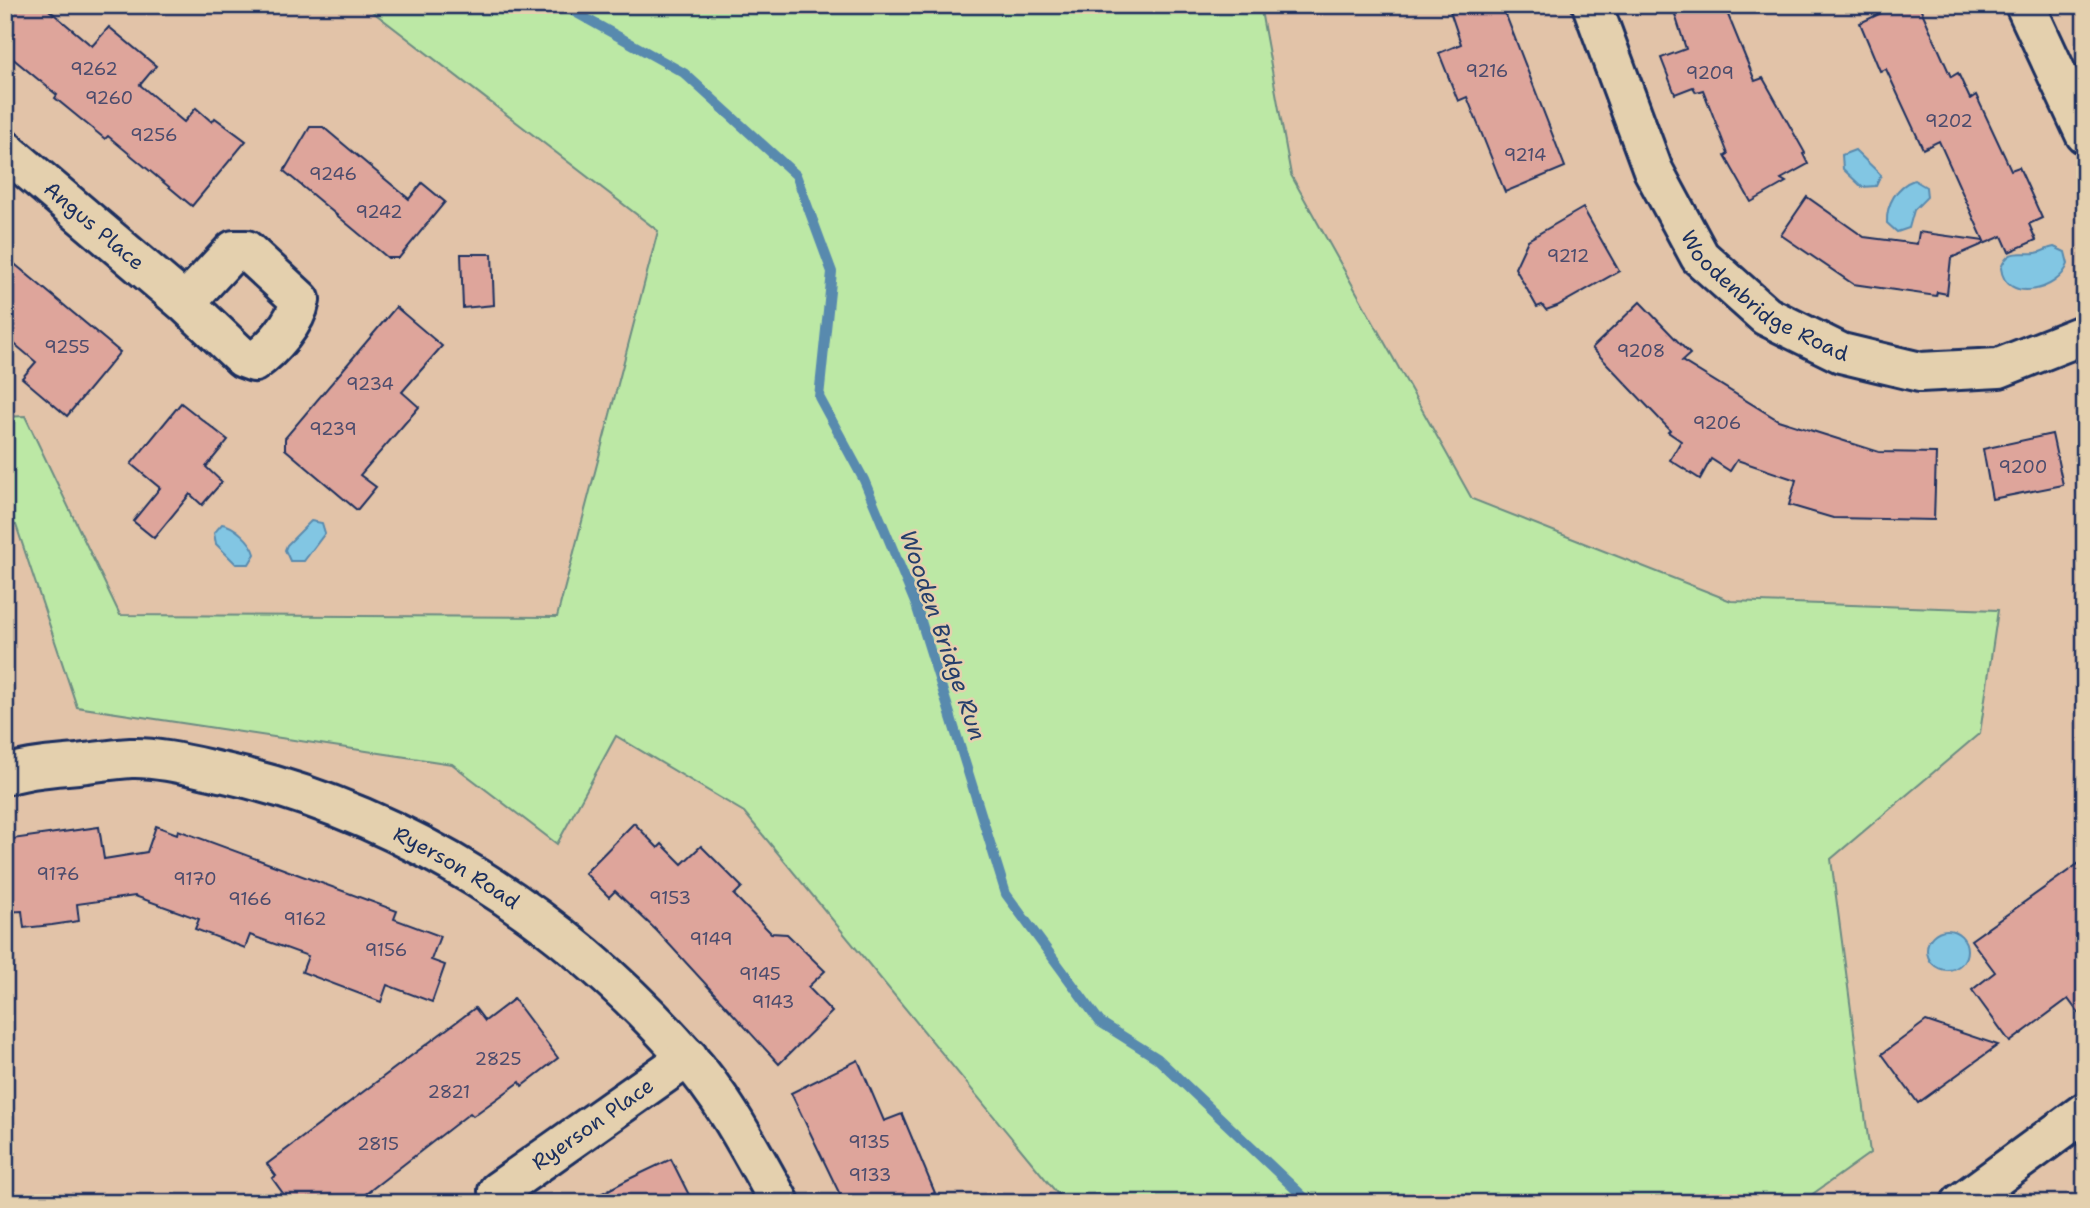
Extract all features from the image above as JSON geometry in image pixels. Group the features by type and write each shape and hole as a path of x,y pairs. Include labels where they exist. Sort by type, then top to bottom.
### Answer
{"street":[{"name":"Woodenbridge Road","path":"1592,5 1653,170 1700,257 1766,316 1840,352 1920,372 1999,368 2085,334"},
{"path":"2025,5 2085,134"},
{"name":"Angus Place","path":"5,150 185,303"},
{"name":"Ryerson Road","path":"5,775 24,769 133,758 263,782 344,811 470,873 554,931 605,973 688,1057 736,1124 780,1203"},
{"name":"Ryerson Place","path":"495,1199 688,1057"},
{"path":"1961,1203 2085,1112"}],"green space":[{"path":"364,5 1260,5 1291,175 1472,499 1731,601 1998,610 1980,733 1831,859 1870,1153 1800,1203 1065,1203 744,812 616,736 557,844 452,764 77,707 16,525 5,524 5,417 25,416 120,615 557,617 658,231"}],"water":[{"path":"1855,150 1881,175 1876,186 1862,187 1843,169 1842,155"},
{"path":"1914,180 1926,187 1927,197 1914,210 1909,228 1897,232 1887,223 1888,209 1898,191"},
{"path":"2054,247 2065,252 2068,264 2054,281 2044,287 2022,290 2005,279 2001,268 2011,255 2036,253"},
{"path":"311,521 322,523 325,533 304,561 290,561 285,550 287,545"},
{"path":"222,524 237,531 250,544 255,554 249,564 236,564 216,544 214,533"},
{"path":"1947,930 1961,936 1967,950 1961,964 1947,970 1933,964 1927,950 1933,936"}],"building":[{"path":"5,5 43,5 92,46 109,27 156,66 140,85 184,122 196,108 212,122 215,118 246,141 192,206 108,136 105,139 55,98 57,95 5,52"},
{"path":"1448,5 1502,5 1565,167 1505,192 1467,97 1458,101 1439,53 1461,44"},
{"path":"1672,5 1724,5 1755,81 1763,78 1805,153 1803,154 1808,164 1781,179 1786,182 1751,202 1725,156 1728,154 1703,90 1696,92 1693,87 1675,94 1661,58 1686,49"},
{"path":"1898,5 1919,5 1951,77 1958,73 1970,99 1976,95 2011,170 2019,167 2042,218 2029,224 2036,240 2009,252 2002,236 1951,258 1947,294 1937,292 1936,296 1853,284 1781,235 1807,197 1864,237 1917,244 1919,232 1984,241 1939,141 1923,149 1886,69 1880,71 1860,23"},
{"path":"310,127 323,127 409,199 422,183 445,202 399,258 388,258 284,171"},
{"path":"1583,208 1619,271 1557,306 1546,310 1542,305 1537,307 1515,268 1528,240"},
{"path":"461,254 492,254 494,305 463,308"},
{"path":"5,256 120,352 67,416 22,378 36,362 5,336"},
{"path":"1640,302 1690,354 1682,361 1778,420 1879,452 1936,453 1934,520 1833,518 1789,505 1796,480 1737,460 1730,471 1711,459 1700,479 1670,460 1681,441 1668,432 1670,430 1592,348"},
{"path":"396,307 442,346 402,392 419,407 360,475 376,487 357,510 285,449 285,438"},
{"path":"181,403 228,440 206,467 222,482 202,505 190,494 154,538 133,521 160,488 131,464"},
{"path":"2052,434 2063,485 1992,499 1983,449"},
{"path":"634,823 658,848 662,844 682,864 701,846 742,887 734,895 771,933 787,934 825,971 808,987 832,1012 779,1064 657,931 615,891 609,897 585,873"},
{"path":"156,826 177,834 178,830 397,911 394,919 440,936 431,960 445,965 432,1002 387,985 381,1002 302,972 308,956 250,935 245,948 195,929 199,919 135,896 77,904 79,921 52,925 24,928 22,911 5,912 5,840 99,827 104,859 147,852"},
{"path":"2085,859 2085,1022 2068,999 2010,1042 1972,990 1995,972 1971,940"},
{"path":"514,999 558,1058 522,1086 520,1082 473,1116 470,1113 354,1203 290,1203 272,1178 276,1176 267,1164 475,1008 485,1021"},
{"path":"1926,1021 1998,1045 1918,1103 1882,1054"},
{"path":"858,1060 884,1121 902,1114 935,1193 929,1195 933,1203 844,1203 791,1093"},
{"path":"671,1159 693,1203 584,1203 627,1180"}],"waterway":[{"name":"Wooden Bridge Run","path":"562,5 684,73 796,175 832,272 819,397 864,480 916,605 1006,894 1100,1022 1157,1058 1310,1203"}]}
